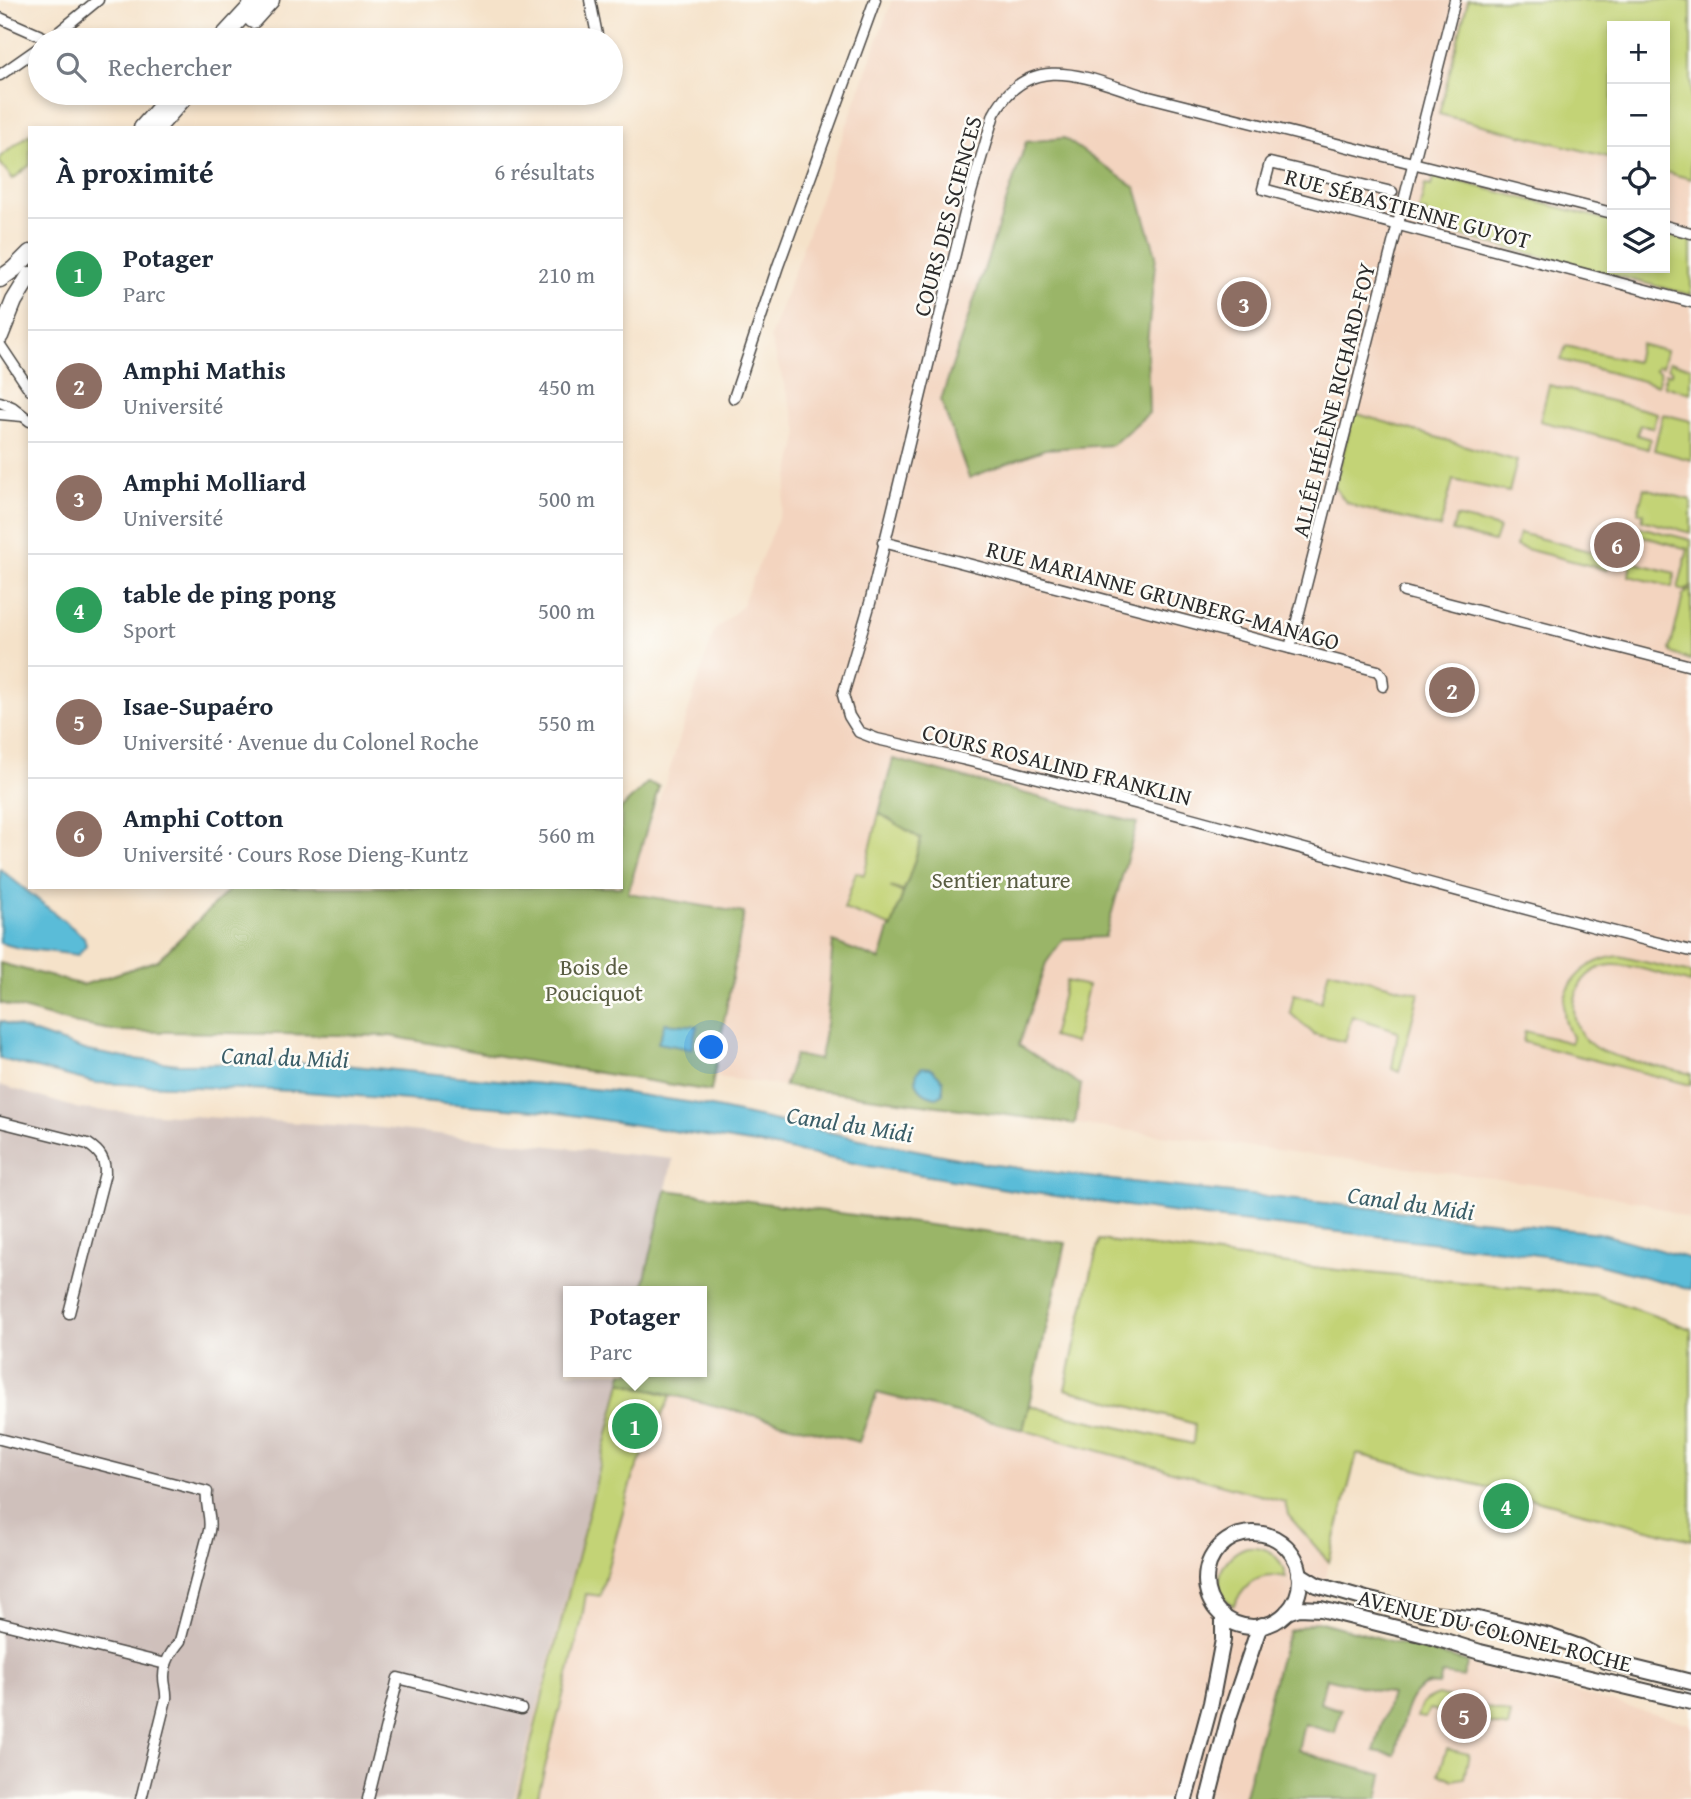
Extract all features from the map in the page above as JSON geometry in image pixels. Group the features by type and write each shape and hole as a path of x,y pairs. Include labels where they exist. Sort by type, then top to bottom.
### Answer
{"main road":[{"path":"231,28 257,0"},
{"path":"246,28 271,0"},
{"path":"144,126 162,105"},
{"path":"160,126 178,105"},
{"path":"0,279 28,255"},
{"path":"0,336 14,301 28,278"}],"street":[{"path":"64,28 98,0"},
{"path":"590,0 596,28"},
{"path":"734,398 778,266 875,0"},
{"name":"ALLÉE HÉLÈNE RICHARD-FOY","path":"1290,648 1455,0"},
{"path":"0,18 28,30"},
{"path":"0,75 28,55"},
{"name":"COURS DES SCIENCES","path":"849,716 844,689 870,603 965,213 994,114 1002,99 1012,89 1033,77 1060,72 1141,95 1607,212"},
{"name":"RUE SÉBASTIENNE GUYOT","path":"1392,192 1270,163 1263,189 1691,302"},
{"path":"1670,227 1691,233"},
{"path":"0,345 28,387"},
{"path":"0,402 12,407 27,419"},
{"path":"0,414 27,419"},
{"name":"RUE MARIANNE GRUNBERG-MANAGO","path":"883,542 1378,671 1383,686"},
{"path":"1404,592 1691,666"},
{"name":"COURS ROSALIND FRANKLIN","path":"849,716 859,732 877,739 1339,857 1505,905 1691,951"},
{"path":"0,1122 88,1144 98,1151 105,1162 105,1173 69,1314"},
{"path":"0,1439 208,1492 206,1500 211,1517 209,1531 180,1641 170,1653 166,1664 166,1699 141,1799"},
{"path":"1256,1533 1275,1538 1290,1550 1299,1574 1297,1596 1287,1612 1274,1622 1240,1625 1223,1615 1211,1600 1208,1572 1215,1554 1231,1538 1256,1533"},
{"name":"AVENUE DU COLONEL ROCHE","path":"1299,1574 1317,1585 1366,1599 1424,1613 1478,1619 1549,1636 1580,1647 1606,1661 1691,1682"},
{"name":"AVENUE DU COLONEL ROCHE","path":"1287,1612 1299,1608 1321,1609 1517,1661 1691,1702"},
{"path":"1185,1799 1211,1703 1223,1640 1223,1615"},
{"path":"0,1623 166,1664"},
{"path":"1208,1799 1229,1717 1262,1625"},
{"path":"368,1799 398,1678 521,1709"}],"shaded area":[{"path":"892,0 1691,0 1691,1220 1646,1203 1560,1187 563,1057 667,778 714,631 741,607 781,511 799,433 770,338"},
{"path":"0,1085 80,1109 382,1128 673,1159 643,1286 563,1286 563,1377 622,1377 514,1799 0,1799"},
{"path":"666,1190 1066,1255 1043,1346 879,1368 939,1412 1023,1430 1286,1502 1288,1515 1329,1562 1317,1622 1691,1724 1691,1799 514,1799 622,1377 707,1377 707,1286 643,1286"}],"green space":[{"path":"1468,0 1691,0 1691,179 1670,173 1670,21 1607,21 1607,157 1439,114"},
{"path":"28,136 28,167 13,179 0,163 0,157"},
{"path":"1064,138 1136,188 1156,255 1147,344 1149,413 1112,445 1045,449 969,478 941,400 1026,142"},
{"path":"1434,175 1607,220 1607,273 1670,273 1670,235 1691,241 1691,295 1434,229 1435,224 1425,221 1427,213 1419,211 1425,185 1431,186"},
{"path":"1640,344 1666,351 1662,367 1658,366 1656,370 1660,372 1658,385 1561,360 1566,346 1636,362"},
{"path":"1669,362 1691,367 1691,393 1664,386 1666,373 1671,374 1672,370 1668,368"},
{"path":"1549,385 1657,413 1653,428 1640,425 1637,435 1650,439 1648,449 1540,421"},
{"path":"1354,413 1517,461 1509,492 1453,480 1440,528 1346,502 1334,487"},
{"path":"1663,414 1691,421 1691,460 1654,450"},
{"path":"1644,488 1691,500 1691,533 1642,520 1644,513 1638,512"},
{"path":"1456,517 1499,528 1494,542 1452,531"},
{"path":"1640,527 1691,540 1691,586 1685,591 1678,589 1688,549 1638,535"},
{"path":"1519,533 1612,557 1607,570 1518,547"},
{"path":"1631,562 1675,573 1672,587 1629,576"},
{"path":"1691,589 1691,660 1673,654 1670,650 1683,595"},
{"name":"Sentier nature","path":"893,759 1137,823 1105,937 1063,939 1046,963 1019,1045 1081,1085 1075,1124 784,1086 795,1055 819,1060 827,1016 833,942 880,960 914,861 921,839 879,813"},
{"name":"Bois de Pouciquot","path":"647,783 659,786 628,893 744,913 711,1091 390,1036 116,1031 73,1023 0,1003 0,963 83,985 158,960 230,889 623,889 623,807"},
{"path":"879,813 921,839 911,875 903,891 890,887 903,893 892,927 844,909 856,872 864,875"},
{"path":"1619,956 1691,973 1691,983 1631,967 1612,965 1598,968 1587,976 1575,998 1574,1011 1583,1036 1593,1046 1612,1055 1691,1074 1691,1085 1523,1042 1525,1031 1571,1043 1572,1037 1564,1008 1572,983 1591,965"},
{"path":"1329,970 1419,993 1399,1072 1392,1069 1398,1031 1352,1016 1345,1042 1314,1034 1290,1013 1294,994 1321,1002"},
{"path":"1066,981 1088,986 1075,1043 1052,1037"},
{"path":"666,1190 1066,1243 1023,1430 877,1393 859,1442 621,1382 622,1377 707,1377 707,1286 643,1286"},
{"path":"1099,1240 1337,1270 1597,1295 1691,1329 1691,1540 1357,1454 1329,1562 1288,1515 1285,1502 1023,1430 1029,1405 1193,1444 1195,1424 1065,1389"},
{"path":"621,1382 671,1396 632,1478 600,1596 586,1594 581,1624 537,1799 517,1799"},
{"path":"1247,1547 1268,1550 1281,1564 1286,1578 1267,1576 1254,1581 1233,1606 1225,1599 1221,1590 1221,1573 1230,1557"},
{"path":"1317,1621 1468,1662 1463,1677 1442,1674 1439,1685 1428,1685 1412,1698 1403,1720 1395,1755 1374,1751 1391,1694 1326,1678 1320,1703 1341,1710 1335,1733 1304,1724 1298,1750 1383,1775 1378,1799 1244,1799 1289,1631"},
{"path":"1438,1695 1511,1714 1508,1728 1430,1709 1425,1718 1417,1717 1423,1703"},
{"path":"1447,1749 1469,1754 1464,1778 1453,1780 1439,1773"}],"water":[{"path":"0,869 84,937 86,945 78,955 0,943"},
{"path":"0,1021 88,1051 125,1058 179,1064 323,1063 613,1091 693,1103 988,1164 1599,1233 1691,1259 1691,1289 1592,1263 1501,1250 1213,1218 1012,1190 769,1146 546,1111 294,1091 96,1083 0,1059"},
{"path":"665,1023 697,1026 691,1049 658,1043"},
{"path":"922,1067 931,1068 943,1080 943,1093 937,1097 923,1092 916,1082 917,1072"}],"place":[{"name":"Amphi Molliard","path":"1244,304"},
{"name":"Amphi Cotton","path":"1617,545"},
{"name":"Amphi Mathis","path":"1452,690"},
{"name":"Potager","path":"635,1426"},
{"name":"table de ping pong","path":"1506,1506"},
{"name":"Isae-Supaéro","path":"1464,1716"}],"water label":[{"name":"Canal du Midi","path":"285,1057"},
{"name":"Canal du Midi","path":"850,1124"},
{"name":"Canal du Midi","path":"1411,1203"}]}
